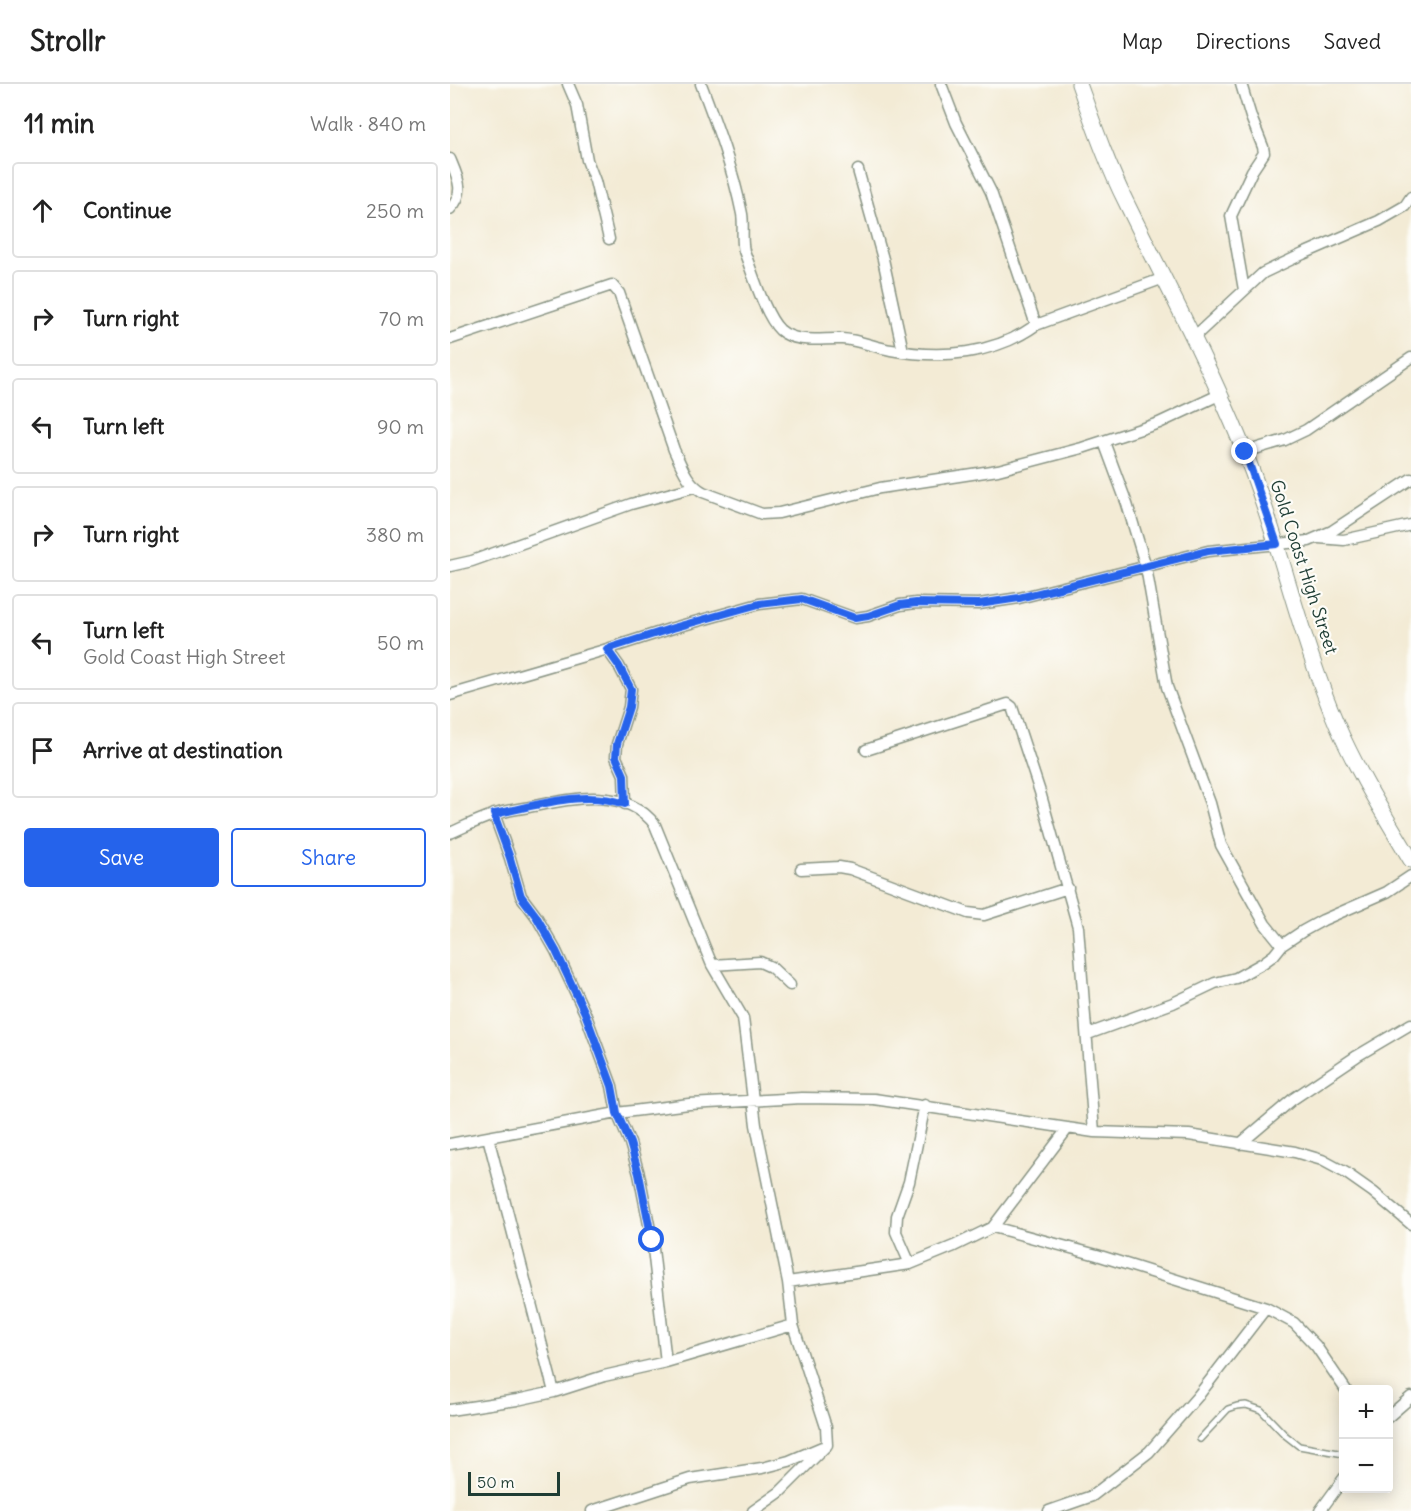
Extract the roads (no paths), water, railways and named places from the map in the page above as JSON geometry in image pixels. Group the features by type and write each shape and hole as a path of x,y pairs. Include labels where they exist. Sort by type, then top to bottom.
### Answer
{"street":[{"path":"568,84 577,105 587,160 595,181 609,239"},
{"path":"701,84 724,145 740,205 744,251 774,324 790,336 843,339 891,350 927,355 956,354 1020,337 1036,325 1164,278"},
{"path":"941,84 956,123 991,192 1036,325"},
{"name":"Gold Coast High Street","path":"1079,84 1125,200 1194,337 1245,452 1277,544 1308,646 1337,724 1355,764 1411,860"},
{"path":"1241,84 1264,153 1252,171 1231,216 1244,290"},
{"path":"450,159 460,188 459,199 450,209"},
{"path":"858,171 883,259 903,351"},
{"path":"1194,337 1263,273 1394,213 1405,206 1411,197"},
{"path":"450,339 612,285 619,293 623,310 674,450 685,474 694,487 735,505 768,514 880,488 998,470 1104,442 1159,423 1221,394"},
{"path":"1245,452 1285,440 1306,430 1411,358"},
{"path":"1104,442 1127,504 1146,567 1167,687 1210,803 1221,845 1265,924 1282,945"},
{"path":"1318,538 1411,479"},
{"path":"450,567 631,504 694,487"},
{"path":"450,695 759,604 802,599 855,618 900,605 916,603 979,604 1019,598 1208,551 1318,538 1344,540 1411,525"},
{"path":"607,649 631,689 629,707 617,744 616,757 624,775 625,804"},
{"path":"866,750 1010,705 1040,792 1080,938 1094,1132"},
{"path":"450,833 494,814 570,799 591,797 636,807 648,815 655,825 712,965 743,1018 756,1125 788,1282 793,1325 826,1427 827,1445 780,1492 753,1511"},
{"path":"494,814 521,896 536,916 556,951 585,1013 612,1086 617,1113 630,1143 650,1229 666,1362"},
{"path":"801,869 850,869 968,913 984,915 1068,888"},
{"path":"1088,1035 1173,1003 1215,983 1236,978 1263,963 1282,945 1323,920 1387,892 1411,876"},
{"path":"712,965 760,962 771,967 790,985"},
{"path":"1240,1144 1293,1099 1357,1056 1411,1024"},
{"path":"450,1144 617,1113 689,1104 801,1098 874,1099 1094,1132 1189,1135 1295,1152 1322,1160 1346,1173 1411,1224"},
{"path":"910,1264 896,1232 897,1216 909,1182 925,1105"},
{"path":"788,1282 910,1264 993,1227 1068,1128"},
{"path":"488,1137 554,1392"},
{"path":"993,1227 1097,1255 1266,1308 1294,1323 1316,1346 1343,1385"},
{"path":"1049,1511 1092,1496 1149,1452 1198,1396 1266,1308"},
{"path":"450,1410 554,1392 604,1376 666,1362 793,1325"},
{"path":"1393,1413 1411,1397"},
{"path":"592,1511 690,1479 762,1468 789,1461 827,1445"},
{"path":"1320,1511 1339,1485"}],"lane":[{"path":"1200,1439 1228,1409 1246,1406 1261,1410 1299,1446 1339,1453"}]}
